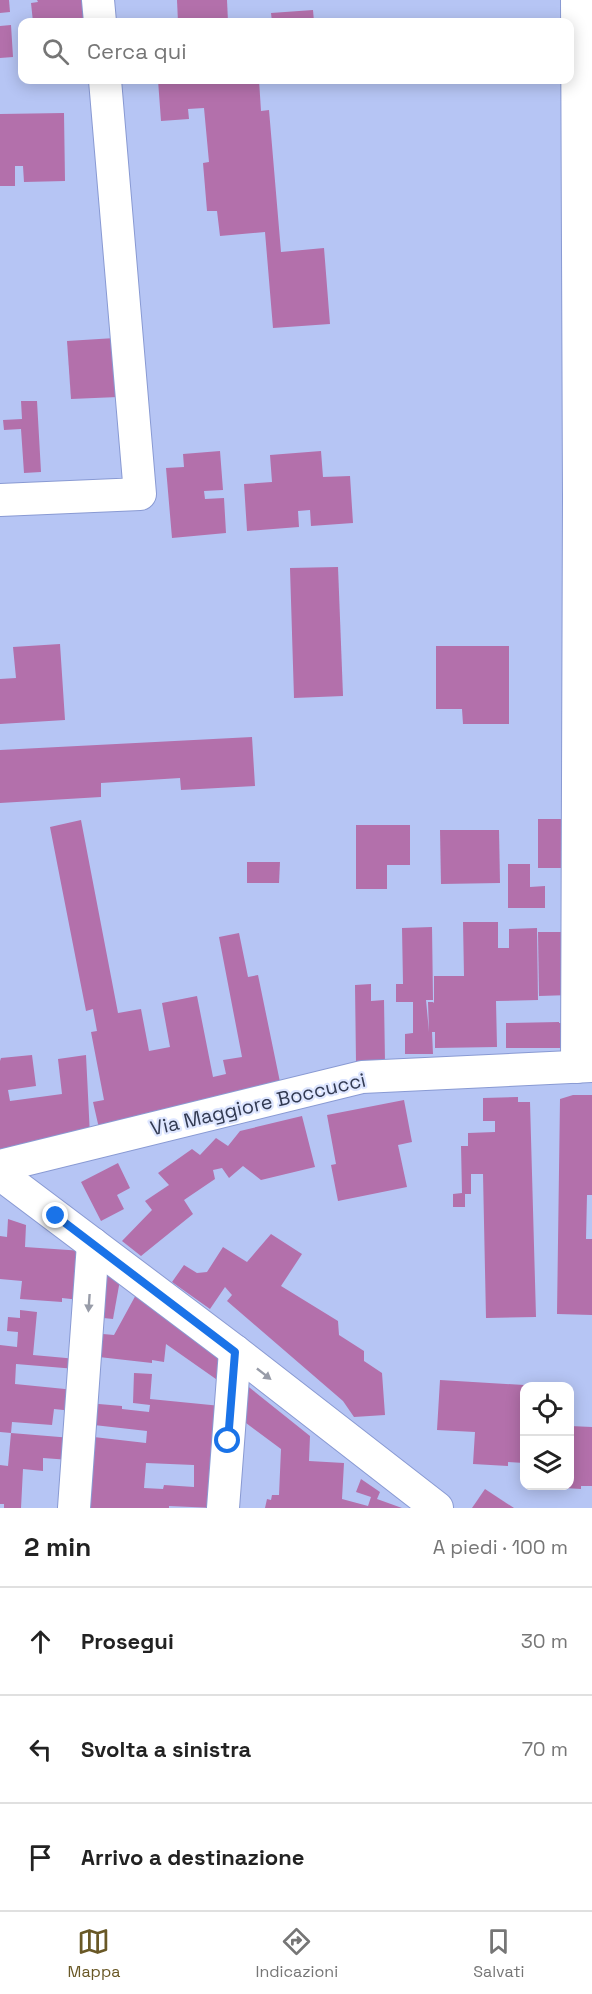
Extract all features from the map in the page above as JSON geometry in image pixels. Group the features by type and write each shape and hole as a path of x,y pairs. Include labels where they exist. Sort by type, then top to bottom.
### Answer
{"street":[{"path":"98,0 100,18"},
{"path":"577,0 585,500 584,1066"},
{"path":"0,500 140,494 105,84"},
{"name":"Via Maggiore Boccucci","path":"0,1166 362,1077 584,1066"},
{"path":"0,1174 437,1508"},
{"path":"74,1508 93,1244"},
{"path":"223,1508 235,1352"}],"building":[{"path":"0,0 9,0 10,12 0,13"},
{"path":"37,0 82,0 84,18 33,18 31,3 38,2"},
{"path":"177,0 227,0 228,18 178,18"},
{"path":"313,10 314,18 272,18 271,13"},
{"path":"11,25 13,57 0,58 0,26"},
{"path":"158,84 259,84 261,111 269,110 281,252 324,248 330,324 273,328 265,232 220,236 217,211 207,211 203,163 209,162 204,108 188,109 189,119 161,121"},
{"path":"64,113 65,181 24,182 23,166 15,166 15,186 0,186 0,114"},
{"path":"115,338 118,397 71,399 67,341"},
{"path":"21,401 37,401 41,472 24,473 21,429 4,430 3,420 22,419"},
{"path":"220,451 223,490 204,491 205,499 224,498 226,533 172,538 166,468 184,467 183,454"},
{"path":"321,451 323,477 350,476 353,523 311,526 310,510 298,511 299,527 247,531 244,484 272,482 270,455"},
{"path":"338,567 343,696 294,698 290,568"},
{"path":"60,644 65,720 0,724 0,679 16,678 13,647"},
{"path":"436,646 509,646 509,724 463,724 462,709 436,709"},
{"path":"252,737 255,786 181,790 180,778 101,783 101,797 0,803 0,750"},
{"path":"538,819 571,819 571,868 538,868"},
{"path":"81,820 118,1013 141,1009 149,1051 170,1047 162,1003 197,996 213,1077 226,1074 223,1060 242,1057 219,937 239,933 248,977 258,975 280,1082 136,1116 139,1130 101,1137 93,1102 104,1100 91,1032 97,1031 93,1009 86,1011 50,827"},
{"path":"356,825 410,825 410,865 387,865 387,889 356,889"},
{"path":"440,830 499,830 500,883 441,884"},
{"path":"247,862 280,862 279,883 247,883"},
{"path":"508,864 530,864 530,887 545,886 545,908 508,908"},
{"path":"463,922 498,922 498,948 509,948 509,929 537,928 538,1000 496,1001 497,1047 435,1048 435,1032 432,1032 433,1054 405,1054 405,1034 413,1033 413,1002 396,1002 396,984 403,984 402,928 432,927 433,1000 426,1000 429,1032 428,1002 434,1003 434,976 464,976"},
{"path":"538,932 570,932 571,995 539,996"},
{"path":"371,984 371,1001 384,1000 385,1062 356,1062 355,985"},
{"path":"506,1023 572,1023 573,1048 506,1048"},
{"path":"32,1055 36,1086 8,1090 10,1101 62,1094 58,1059 86,1055 90,1136 0,1149 1,1058"},
{"path":"573,1095 592,1095 592,1195 587,1195 586,1239 592,1239 592,1315 557,1314 560,1099"},
{"path":"518,1097 518,1102 530,1102 536,1317 486,1318 483,1174 471,1174 471,1194 465,1194 465,1207 453,1207 453,1194 462,1193 461,1146 468,1146 468,1133 495,1132 495,1121 483,1121 483,1098"},
{"path":"404,1100 412,1142 398,1145 407,1187 338,1201 331,1165 336,1164 327,1115"},
{"path":"302,1116 315,1167 261,1180 243,1166 229,1178 222,1168 213,1170 215,1179 184,1200 193,1214 141,1256 122,1241 152,1210 145,1201 169,1185 158,1173 192,1149 200,1155 216,1138 228,1146 240,1131"},
{"path":"118,1163 130,1188 117,1195 124,1209 101,1221 81,1182"},
{"path":"8,1219 26,1225 25,1247 83,1251 80,1300 62,1298 62,1302 20,1299 22,1281 0,1279 0,1236 7,1237"},
{"path":"271,1234 302,1254 281,1286 338,1321 339,1335 364,1351 364,1361 382,1373 385,1415 354,1417 343,1401 227,1301 232,1295 225,1287 210,1309 172,1282 184,1265 197,1273 207,1272 223,1247 247,1262"},
{"path":"101,1265 120,1280 113,1319 94,1317"},
{"path":"138,1291 224,1360 223,1384 166,1344 164,1362 152,1360 152,1363 90,1356 92,1333 114,1335"},
{"path":"20,1310 37,1312 33,1355 77,1359 76,1369 16,1364 15,1384 75,1390 73,1411 54,1409 52,1425 12,1422 11,1433 0,1432 0,1345 17,1347 18,1332 7,1331 8,1317 20,1318"},
{"path":"134,1373 152,1374 150,1399 221,1406 214,1508 169,1506 169,1508 80,1508 85,1436 146,1443 147,1431 85,1424 87,1403 122,1406 122,1409 149,1412 150,1405 133,1403","holes":["146,1463 194,1465 194,1487 164,1485 163,1489 144,1488"]},
{"path":"240,1380 310,1436 309,1461 344,1463 342,1499 368,1506 371,1497 356,1492 361,1479 380,1492 377,1499 402,1508 265,1508 267,1499 271,1500 272,1495 279,1495 281,1449 238,1417"},
{"path":"440,1380 520,1385 520,1463 508,1462 508,1466 473,1464 475,1432 437,1430"},
{"path":"574,1426 592,1427 592,1486 581,1486 581,1489 574,1489"},
{"path":"11,1433 72,1438 70,1460 43,1458 43,1471 23,1469 21,1508 4,1508 4,1504 0,1504 0,1465 8,1466"},
{"path":"485,1489 514,1508 472,1508"}],"route":[{"path":"56,1216 235,1352 228,1441"}]}
